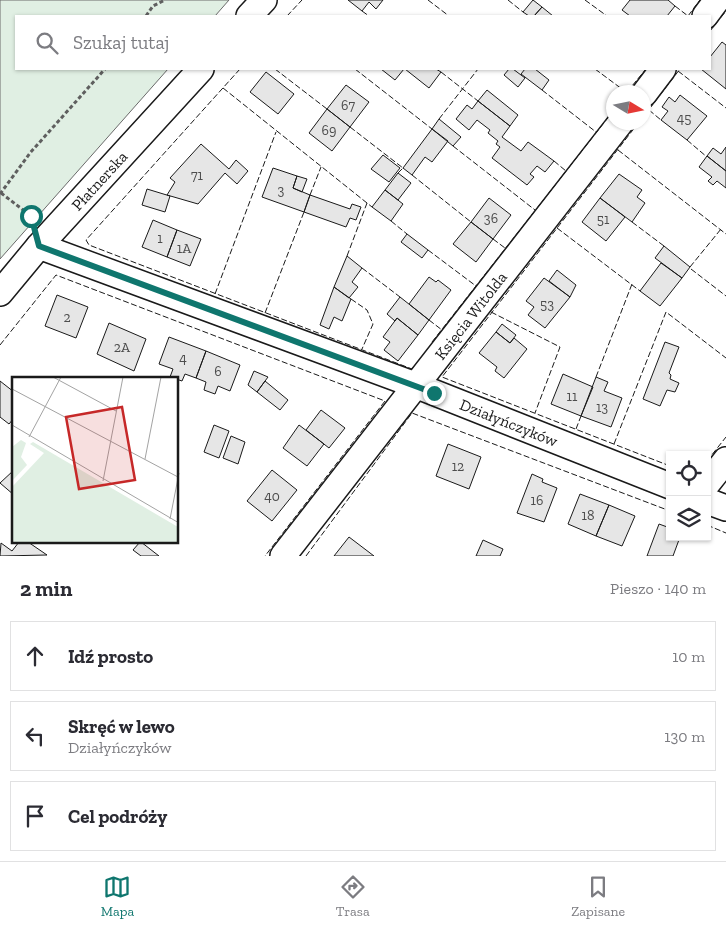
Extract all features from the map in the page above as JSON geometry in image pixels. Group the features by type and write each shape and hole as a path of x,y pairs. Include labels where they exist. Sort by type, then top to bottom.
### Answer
{"street":[{"path":"250,15 264,0"},
{"path":"705,15 717,0"},
{"name":"Płatnerska","path":"0,293 39,246 200,70"},
{"path":"651,85 662,70"},
{"name":"Księcia Witolda","path":"283,556 615,130"},
{"name":"Działyńczyków","path":"39,246 415,385 666,484"},
{"path":"711,479 726,460"},
{"path":"711,502 726,508"}],"path":[{"path":"147,15 153,6 165,0"},
{"path":"39,246 31,216 0,193 30,153 104,70"}],"green space":[{"path":"0,0 229,0 216,15 15,15 15,70 167,70 0,259"}],"building":[{"path":"348,0 383,0 376,9 369,2 362,11"},
{"path":"533,0 542,7 535,15 528,15 523,12"},
{"path":"630,0 668,0 675,6 668,15 629,15 622,10"},
{"path":"542,7 552,15 535,15"},
{"path":"722,42 726,45 726,89 702,70 711,70 711,56"},
{"path":"382,70 403,70 395,80"},
{"path":"406,70 438,70 441,72 429,88"},
{"path":"508,70 514,70 525,78 518,87 504,75"},
{"path":"524,70 536,70 549,80 542,90 521,74"},
{"path":"266,72 294,94 278,114 250,92"},
{"path":"346,85 369,102 350,127 327,109"},
{"path":"487,90 518,115 510,126 478,101"},
{"path":"680,95 707,116 687,140 661,120 668,111 662,107 669,97 675,102"},
{"path":"478,101 510,126 502,137 521,151 528,142 554,161 545,172 537,166 530,174 534,177 527,185 492,158 500,147 496,144 498,141 488,133 490,130 477,120 469,130 456,119 467,105 472,109"},
{"path":"327,109 350,127 332,151 309,133"},
{"path":"439,119 461,137 453,146 432,129"},
{"path":"432,129 448,141 432,162 425,157 412,175 403,168"},
{"path":"201,144 229,169 236,160 248,171 237,184 225,173 198,204 167,195 175,182 170,178"},
{"path":"726,147 726,171 707,156 713,148 721,154"},
{"path":"383,155 400,168 389,182 371,169"},
{"path":"707,156 726,171 726,188 717,181 713,185 708,181 712,177 699,167"},
{"path":"273,168 297,176 293,188 310,195 304,212 262,197"},
{"path":"398,173 411,183 398,200 385,190"},
{"path":"619,174 642,190 637,197 645,203 632,222 600,198"},
{"path":"297,176 307,179 302,192 293,188"},
{"path":"147,189 170,196 165,212 142,205"},
{"path":"385,190 403,204 391,221 372,207"},
{"path":"310,195 350,209 352,204 361,207 356,220 350,218 346,227 304,212"},
{"path":"489,198 511,215 493,239 471,222"},
{"path":"600,198 625,217 606,241 582,222"},
{"path":"153,220 177,230 167,257 142,247"},
{"path":"471,222 493,239 476,262 453,244"},
{"path":"177,230 201,239 190,266 167,257"},
{"path":"407,234 428,250 422,258 401,242"},
{"path":"664,246 690,267 682,278 655,258"},
{"path":"347,256 362,268 352,282 358,287 349,298 334,287"},
{"path":"661,263 682,278 660,306 640,291"},
{"path":"557,270 576,285 570,297 549,281"},
{"path":"429,277 436,282 438,280 451,290 429,320 409,304"},
{"path":"544,278 570,297 545,328 528,315 534,307 526,301"},
{"path":"334,287 351,299 342,321 334,317 329,329 320,325"},
{"path":"57,295 88,307 76,338 45,326"},
{"path":"400,297 429,320 418,335 397,318 395,321 387,314"},
{"path":"397,318 418,335 398,361 384,350 390,342 383,337"},
{"path":"109,323 146,339 134,371 97,354"},
{"path":"502,324 516,335 510,343 496,332"},
{"path":"496,332 510,343 514,338 527,349 504,378 495,371 497,367 479,353"},
{"path":"169,337 206,351 196,378 185,374 182,381 179,380 179,377 170,377 173,369 159,364"},
{"path":"665,342 679,347 669,373 671,375 670,379 679,383 675,392 667,390 660,406 643,399"},
{"path":"206,351 240,365 230,391 218,386 215,394 204,390 206,382 196,378"},
{"path":"254,371 268,377 257,392 248,385"},
{"path":"563,374 593,387 581,416 551,404"},
{"path":"596,377 608,382 604,391 622,398 611,427 581,416"},
{"path":"0,381 12,390 12,420 9,424 0,417"},
{"path":"265,381 288,400 280,410 257,392"},
{"path":"321,410 345,428 329,448 306,430"},
{"path":"214,425 229,431 219,458 204,452"},
{"path":"299,425 324,444 307,466 283,448"},
{"path":"231,436 245,442 238,464 223,458"},
{"path":"448,444 481,457 469,489 436,476"},
{"path":"272,470 297,490 272,521 247,501"},
{"path":"12,472 12,493 0,483"},
{"path":"532,474 543,479 542,482 557,488 544,522 517,513"},
{"path":"580,494 609,505 596,536 568,524"},
{"path":"609,505 635,516 622,546 596,536"},
{"path":"659,524 666,527 666,541 679,541 673,556 647,556"},
{"path":"349,537 374,556 334,556"},
{"path":"483,540 503,549 500,556 476,556"},
{"path":"1,543 12,551 17,544 31,544 47,555 0,556"},
{"path":"138,544 144,544 159,556 141,556 133,550"}],"fence":[{"path":"288,15 302,0"},
{"path":"428,0 448,15"},
{"path":"508,0 523,12"},
{"path":"585,0 606,15"},
{"path":"689,15 700,0"},
{"path":"675,6 687,15"},
{"path":"362,11 368,15"},
{"path":"711,30 726,11"},
{"path":"239,70 86,240 89,245 412,369 414,366"},
{"path":"276,70 327,109"},
{"path":"356,70 432,129"},
{"path":"439,119 477,70"},
{"path":"596,70 617,85"},
{"path":"633,85 645,70"},
{"path":"651,107 679,70"},
{"path":"678,71 726,108"},
{"path":"441,72 478,101"},
{"path":"223,88 372,207"},
{"path":"542,90 596,132"},
{"path":"651,112 661,120"},
{"path":"432,342 606,120"},
{"path":"350,127 403,168 398,173"},
{"path":"633,130 442,377 666,464"},
{"path":"215,294 276,132"},
{"path":"687,140 707,157"},
{"path":"453,146 535,210"},
{"path":"618,150 726,234"},
{"path":"554,161 566,171"},
{"path":"310,195 321,167"},
{"path":"412,175 471,222"},
{"path":"347,256 367,203"},
{"path":"265,313 304,212"},
{"path":"391,221 407,234"},
{"path":"632,222 664,246"},
{"path":"557,228 640,291"},
{"path":"690,267 721,229"},
{"path":"493,239 505,248"},
{"path":"428,250 476,286"},
{"path":"362,268 400,297"},
{"path":"691,269 726,296"},
{"path":"0,345 56,275 385,401 265,556"},
{"path":"596,377 632,284"},
{"path":"351,299 367,310 373,324 362,349"},
{"path":"491,312 560,347 535,413"},
{"path":"614,444 666,312 726,358"},
{"path":"429,320 442,330"},
{"path":"306,556 412,413 666,509"},
{"path":"576,429 581,416"},
{"path":"711,456 726,437"},
{"path":"711,527 726,533"}],"route":[{"path":"31,216 39,246 434,393"}]}
